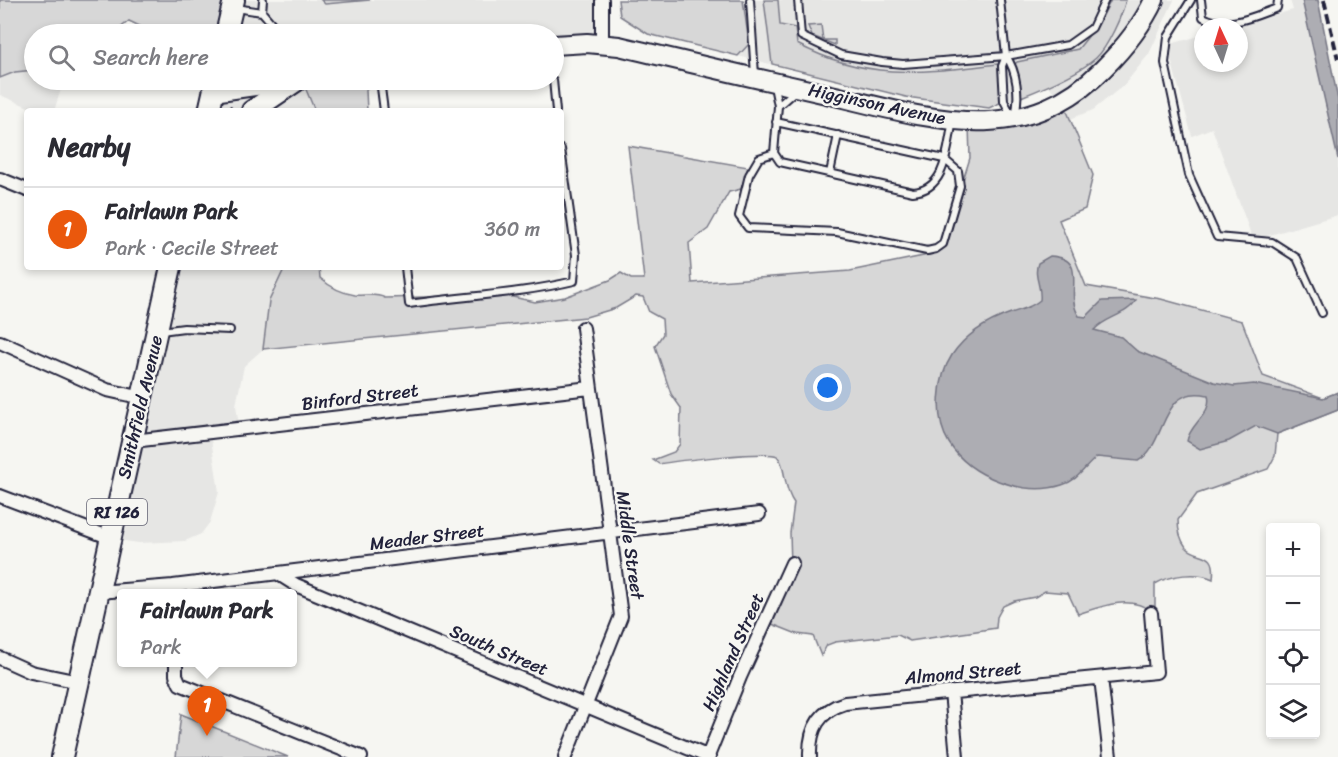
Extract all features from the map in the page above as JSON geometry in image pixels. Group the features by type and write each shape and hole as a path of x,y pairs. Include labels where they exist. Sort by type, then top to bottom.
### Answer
{"main road":[{"path":"228,24 232,6"},
{"path":"232,6 233,24"},
{"path":"256,108 282,90"},
{"name":"Smithfield Avenue","path":"62,757 170,270"}],"street":[{"path":"602,0 602,44"},
{"name":"Higginson Avenue","path":"564,45 602,44 927,117 993,123 1051,108 1088,85 1124,49 1153,1"},
{"path":"213,94 237,90"},
{"path":"0,179 24,189"},
{"name":"Middle Street","path":"565,757 621,616 583,328"},
{"path":"0,342 107,390 143,398"},
{"name":"Binford Street","path":"133,441 590,388"},
{"path":"0,496 111,538"},
{"name":"Meader Street","path":"179,589 277,573 759,514"},
{"name":"Highland Street","path":"709,757 740,677 792,563"},
{"name":"South Street","path":"277,573 296,585 709,757"},
{"name":"Meader Street","path":"99,592 117,592"},
{"name":"Almond Street","path":"810,757 815,724 831,707 860,700 1156,672 1151,613"},
{"path":"0,658 31,672 79,682"},
{"path":"176,667 176,675 180,684 360,757"},
{"path":"1101,678 1110,757"},
{"path":"951,692 957,757"}],"lane":[{"path":"262,12 263,0"},
{"path":"750,0 764,81 778,106 774,153 780,162 913,192 923,191 939,178 953,121"},
{"path":"798,0 801,36 841,55 903,64 1006,56 1068,45 1092,28 1105,0"},
{"path":"1000,0 1006,56 1002,66 1004,101 1014,119"},
{"path":"1191,0 1168,37 1165,63 1189,175 1217,237 1272,242 1298,258 1322,313"},
{"path":"1201,0 1203,17 1215,23 1234,23 1277,8 1278,0"},
{"path":"232,6 262,12 273,24"},
{"path":"1006,56 1013,66 1018,106 1014,119"},
{"path":"778,106 798,88"},
{"path":"381,90 384,108"},
{"path":"554,90 556,108"},
{"path":"774,153 759,158 749,175 739,216 748,228 837,232 927,251 943,244 960,186 958,171 944,159 776,122"},
{"path":"830,173 838,135"},
{"path":"405,270 409,304 477,294 512,293 574,281 576,255 564,170"},
{"path":"157,332 184,328 230,330"}],"shaded area":[{"path":"0,0 24,24 24,90 61,90 55,108 31,108 0,95"},
{"path":"0,0 233,0 232,24 135,24 129,21 125,24 24,24 24,71 0,78"},
{"path":"233,0 602,0 602,44 564,46 564,24 232,24"},
{"path":"321,0 370,0 325,4"},
{"path":"618,0 1174,0 1149,54 1124,85 1093,110 1070,119 1064,104 1049,86 989,108 906,97 648,34"},
{"path":"618,0 743,0 749,44 738,56 648,34 620,16"},
{"path":"764,0 778,0 780,25 795,28 797,44 848,64 895,71 944,70 997,64 1002,66 1004,101 989,108 906,97 772,64"},
{"path":"1111,0 1126,0 1114,30 1101,53 1080,70 1060,80 1021,97 1017,95 1013,66 1017,62 1078,49 1099,23"},
{"path":"1290,0 1302,0 1338,159 1338,215 1253,240 1212,128 1192,136 1167,45 1194,38 1194,72 1248,72 1248,23 1293,10"},
{"path":"1302,0 1318,0 1338,100 1338,159"},
{"path":"821,25 823,40 835,40 835,45 812,36 808,26"},
{"path":"220,90 306,90 314,108 210,108"},
{"path":"306,90 366,90 367,108 314,108"},
{"path":"1064,104 1093,175 1085,209 1059,220 1086,286 1161,299 1242,321 1263,376 1323,398 1338,392 1338,410 1277,434 1275,456 1268,469 1197,494 1178,520 1179,530 1186,547 1206,556 1212,563 1213,579 1199,575 1184,575 1168,578 1155,584 1155,606 1151,611 1143,606 1125,603 1106,605 1078,614 1068,593 1045,591 1035,597 1014,601 1003,606 997,617 996,628 910,641 898,635 835,642 827,645 821,656 813,636 797,634 767,622 791,565 790,533 794,503 777,456 770,454 740,455 659,464 653,460 674,452 680,444 681,408 671,394 655,346 663,334 662,319 649,312 643,297 636,296 616,308 586,317 263,349 269,301 284,270 319,270 320,278 327,284 355,295 374,295 385,298 504,295 535,302 565,297 610,280 621,273 631,279 644,279 628,146 748,167 741,189 729,192 708,229 689,243 692,283 850,271 933,254 943,244 970,158 969,125"},
{"path":"1050,256 1062,258 1070,263 1074,278 1073,297 1079,316 1086,317 1102,301 1136,300 1128,309 1094,330 1121,337 1137,351 1214,382 1234,386 1254,384 1323,398 1338,392 1338,410 1277,434 1256,426 1229,441 1200,449 1187,441 1192,429 1207,408 1208,395 1192,394 1181,398 1172,407 1155,442 1148,453 1138,461 1097,457 1073,480 1047,488 1015,486 984,474 970,466 958,455 944,433 939,411 943,375 958,347 978,329 994,320 1030,307 1040,300 1038,263"},
{"path":"171,270 284,270 269,301 263,349 244,366 236,405 240,433 211,439 219,492 210,522 201,534 185,541 139,543 111,539"},
{"path":"181,714 288,757 176,757"}],"railway":[{"path":"1324,0 1338,59"}],"place":[{"name":"Fairlawn Park","path":"207,736"}]}
